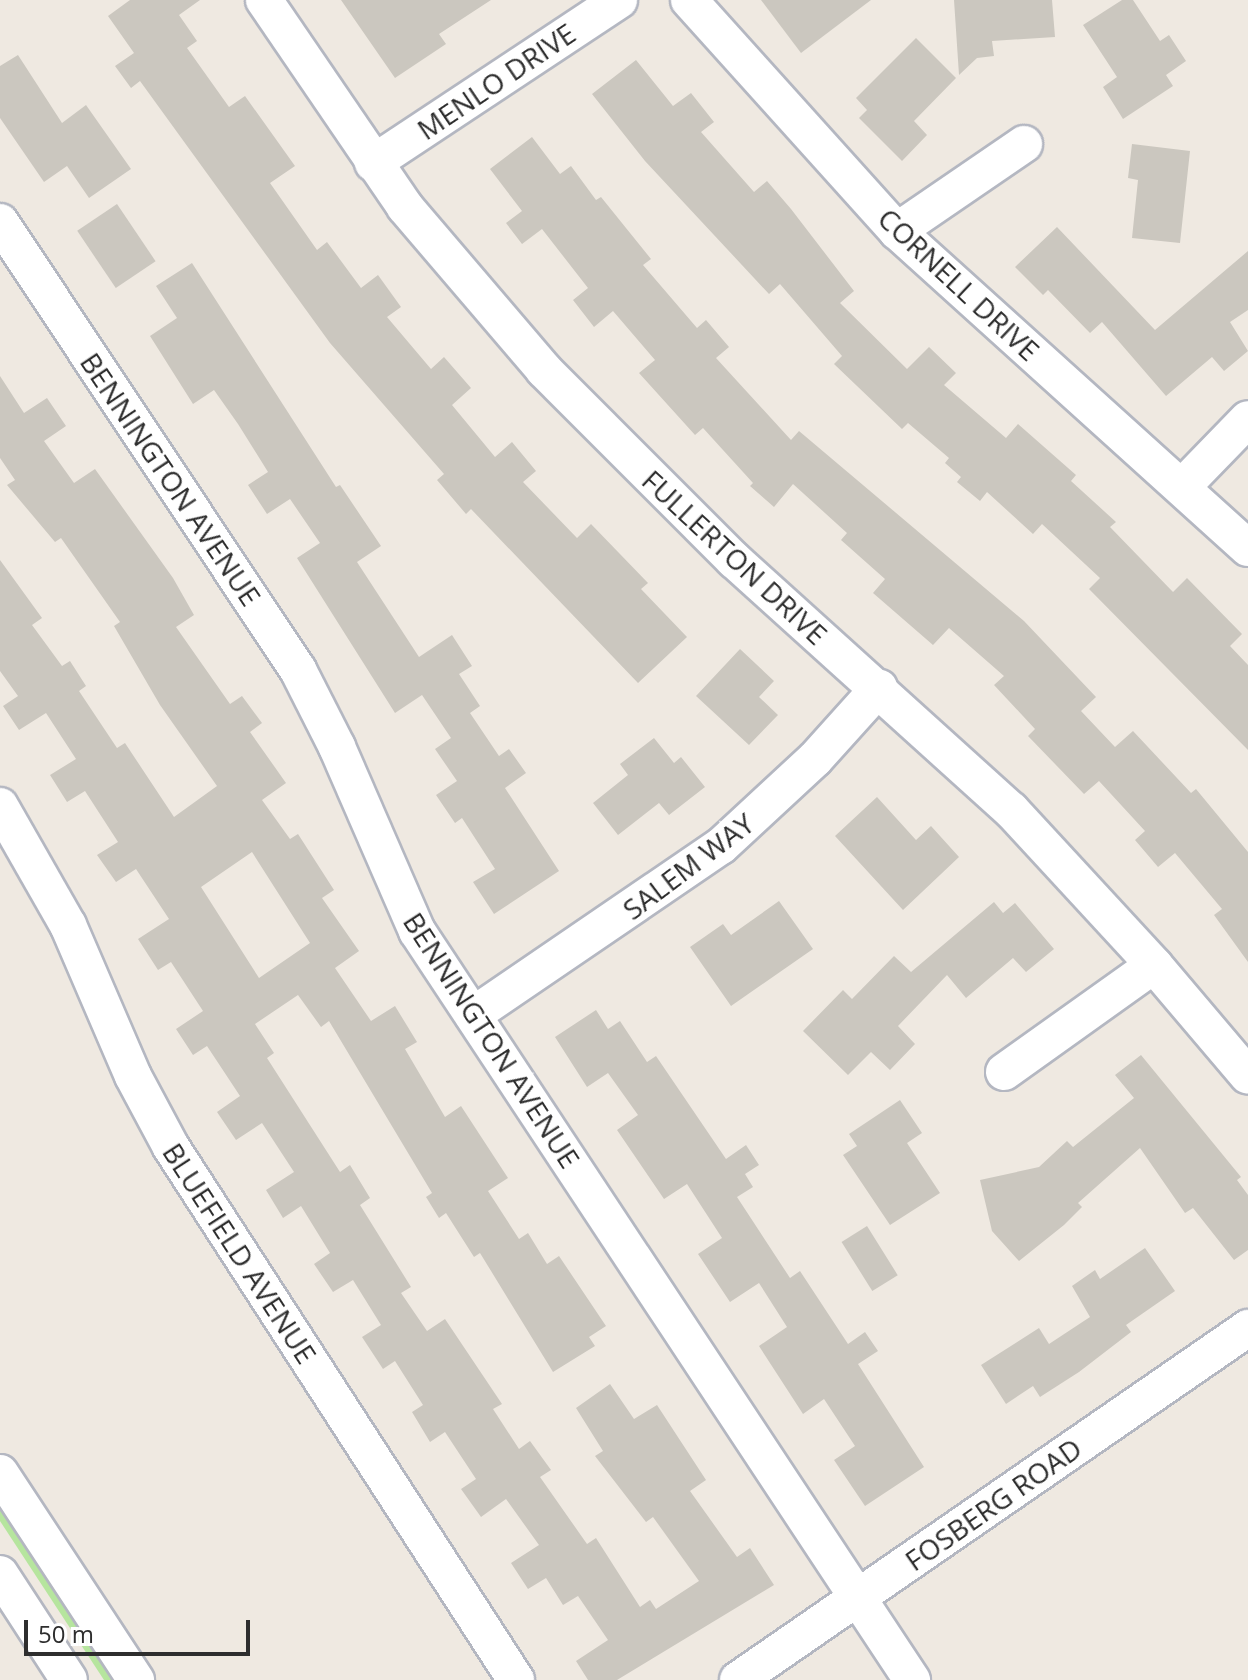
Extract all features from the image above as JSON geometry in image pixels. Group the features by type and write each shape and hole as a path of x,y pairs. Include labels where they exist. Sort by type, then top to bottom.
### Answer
{"street":[{"name":"FULLERTON DRIVE","path":"264,0 373,163 453,266 643,473 1011,810 1154,965 1248,1076"},
{"name":"MENLO DRIVE","path":"373,163 619,0"},
{"name":"CORNELL DRIVE","path":"689,0 897,231 1183,486 1248,548"},
{"path":"897,231 1024,144"},
{"name":"BENNINGTON AVENUE","path":"0,222 298,670 337,747 417,931 912,1680"},
{"path":"1183,486 1248,419"},
{"name":"SALEM WAY","path":"473,1015 721,846 805,769 879,688"},
{"name":"BLUEFIELD AVENUE","path":"0,806 62,912 133,1076 171,1147 516,1680"},
{"path":"1004,1072 1154,965"},
{"name":"FOSBERG ROAD","path":"738,1680 1248,1328"},
{"path":"0,1473 136,1680"},
{"path":"0,1574 69,1680"}],"green space":[{"path":"0,1507 114,1680 104,1680 0,1521"}],"building":[{"path":"130,0 200,0 179,15 197,41 187,48 229,107 245,96 295,166 270,183 317,250 327,242 361,288 378,275 401,307 387,317 431,369 444,357 471,388 452,405 495,457 512,442 536,471 523,482 577,538 591,524 648,583 641,589 687,637 638,683 471,509 466,514 437,480 444,474 330,343 140,81 131,88 115,66 134,53 108,16"},
{"path":"341,0 491,0 439,34 446,44 395,78"},
{"path":"761,0 871,0 801,53"},
{"path":"954,0 1052,0 1055,37 992,41 994,56 977,58 959,75"},
{"path":"1122,0 1133,0 1160,41 1169,35 1186,61 1166,75 1173,86 1123,119 1103,87 1117,77 1083,25"},
{"path":"916,38 956,78 914,121 927,135 902,161 859,118 867,110 856,98"},
{"path":"18,55 62,123 86,105 131,169 89,198 67,166 44,182 0,118 0,66"},
{"path":"636,60 673,106 691,93 714,122 701,132 754,192 767,181 854,291 840,303 907,369 929,347 956,373 944,385 1006,438 1018,424 1076,475 1071,481 1116,522 1110,527 1173,592 1187,578 1242,634 1230,646 1248,665 1248,750 1089,589 1100,578 1042,524 1033,534 987,492 980,501 957,482 961,477 945,463 949,458 908,423 902,429 834,364 842,356 780,284 769,294 645,161 592,94"},
{"path":"532,137 560,174 571,166 596,200 601,197 651,259 643,265 697,328 706,320 729,347 716,358 791,440 799,431 1024,621 1096,697 1081,711 1115,747 1133,731 1191,793 1196,789 1248,852 1248,962 1214,915 1222,909 1175,853 1158,867 1135,840 1145,831 1099,781 1084,794 1028,736 1035,729 994,685 1004,676 949,628 933,645 873,593 885,579 841,540 847,533 793,484 774,507 750,486 753,483 703,428 695,435 639,373 655,360 613,311 594,327 573,300 588,288 542,229 522,244 506,223 522,211 490,169"},
{"path":"1132,144 1190,151 1180,243 1132,238 1138,180 1128,178"},
{"path":"117,204 156,261 116,288 77,231"},
{"path":"1057,227 1155,330 1248,251 1248,310 1230,322 1248,351 1224,371 1212,357 1166,396 1102,322 1090,333 1048,290 1043,295 1015,267"},
{"path":"192,263 336,487 340,485 381,546 357,562 419,657 452,635 472,666 459,674 480,706 470,713 499,756 509,749 526,773 505,788 559,871 494,914 473,882 495,869 462,818 455,823 436,795 457,781 435,749 451,738 422,695 395,713 297,558 320,543 290,499 267,514 248,485 268,472 238,424 214,390 193,404 150,336 177,318 156,286"},
{"path":"0,376 24,413 47,398 66,426 44,441 74,483 95,469 173,578 194,615 176,627 230,704 242,696 262,723 250,732 286,783 262,800 290,839 298,834 334,890 322,898 359,951 335,968 371,1021 395,1006 417,1042 405,1049 445,1117 461,1106 508,1178 488,1191 519,1239 528,1233 547,1264 559,1256 606,1326 589,1337 595,1346 553,1372 480,1253 474,1257 446,1213 439,1218 426,1197 432,1193 329,1021 321,1027 298,995 255,1024 274,1053 267,1058 340,1172 350,1165 370,1198 360,1205 411,1287 401,1293 427,1331 445,1319 502,1404 493,1409 519,1449 530,1441 551,1470 540,1477 587,1544 596,1538 640,1607 650,1600 656,1609 699,1581 653,1517 646,1522 595,1456 603,1451 576,1408 610,1384 634,1419 657,1405 706,1480 690,1491 737,1557 750,1548 774,1585 617,1680 588,1680 576,1661 608,1640 578,1596 563,1605 546,1578 528,1589 511,1563 539,1545 506,1499 481,1517 461,1489 476,1479 445,1432 430,1442 412,1412 423,1405 395,1361 383,1369 362,1337 381,1325 353,1280 333,1292 314,1264 330,1253 301,1206 283,1218 266,1190 294,1172 262,1123 236,1140 217,1112 240,1096 207,1046 193,1055 176,1029 203,1011 171,962 158,970 138,939 169,919 136,869 116,882 97,855 118,842 85,791 67,802 50,775 76,759 46,713 19,730 3,706 18,696 0,671 0,560 42,618 32,625 62,666 70,661 86,686 79,691 117,748 125,743 174,817 217,786 160,705 114,626 120,622 61,538 55,542 7,485 15,480 0,458","holes":["252,852 310,943 259,978 201,887"]},
{"path":"740,649 774,681 759,697 778,715 749,745 696,696"},
{"path":"654,738 674,763 681,757 705,787 669,815 659,803 618,835 593,803 628,775 620,764"},
{"path":"877,797 916,840 931,826 959,857 903,910 835,836"},
{"path":"779,901 813,949 731,1006 690,947 723,924 731,935"},
{"path":"994,902 1003,913 1015,903 1054,949 1026,972 1013,958 966,998 947,975 898,1026 915,1044 890,1070 871,1052 848,1075 803,1031 843,990 852,999 894,956 911,972"},
{"path":"596,1010 608,1029 620,1021 647,1062 656,1056 726,1159 746,1145 759,1165 745,1174 753,1187 737,1197 790,1278 800,1271 848,1344 865,1332 878,1351 858,1364 924,1467 865,1506 834,1460 855,1446 824,1399 803,1414 759,1346 787,1327 759,1283 730,1302 698,1254 722,1238 687,1184 664,1199 617,1130 638,1115 608,1073 587,1087 555,1037"},
{"path":"1141,1055 1241,1177 1237,1180 1248,1195 1248,1250 1234,1260 1193,1208 1185,1213 1140,1148 1078,1203 1082,1207 1064,1225 1019,1261 992,1231 980,1180 1039,1167 1067,1141 1073,1147 1134,1098 1115,1075"},
{"path":"900,1100 922,1133 907,1143 940,1193 890,1225 843,1155 857,1146 849,1134"},
{"path":"867,1226 898,1275 872,1291 842,1242"},
{"path":"1145,1248 1175,1291 1126,1325 1131,1332 1079,1372 1040,1397 1033,1386 1006,1404 981,1365 1039,1328 1049,1344 1090,1317 1072,1286 1095,1270 1100,1279"}]}
